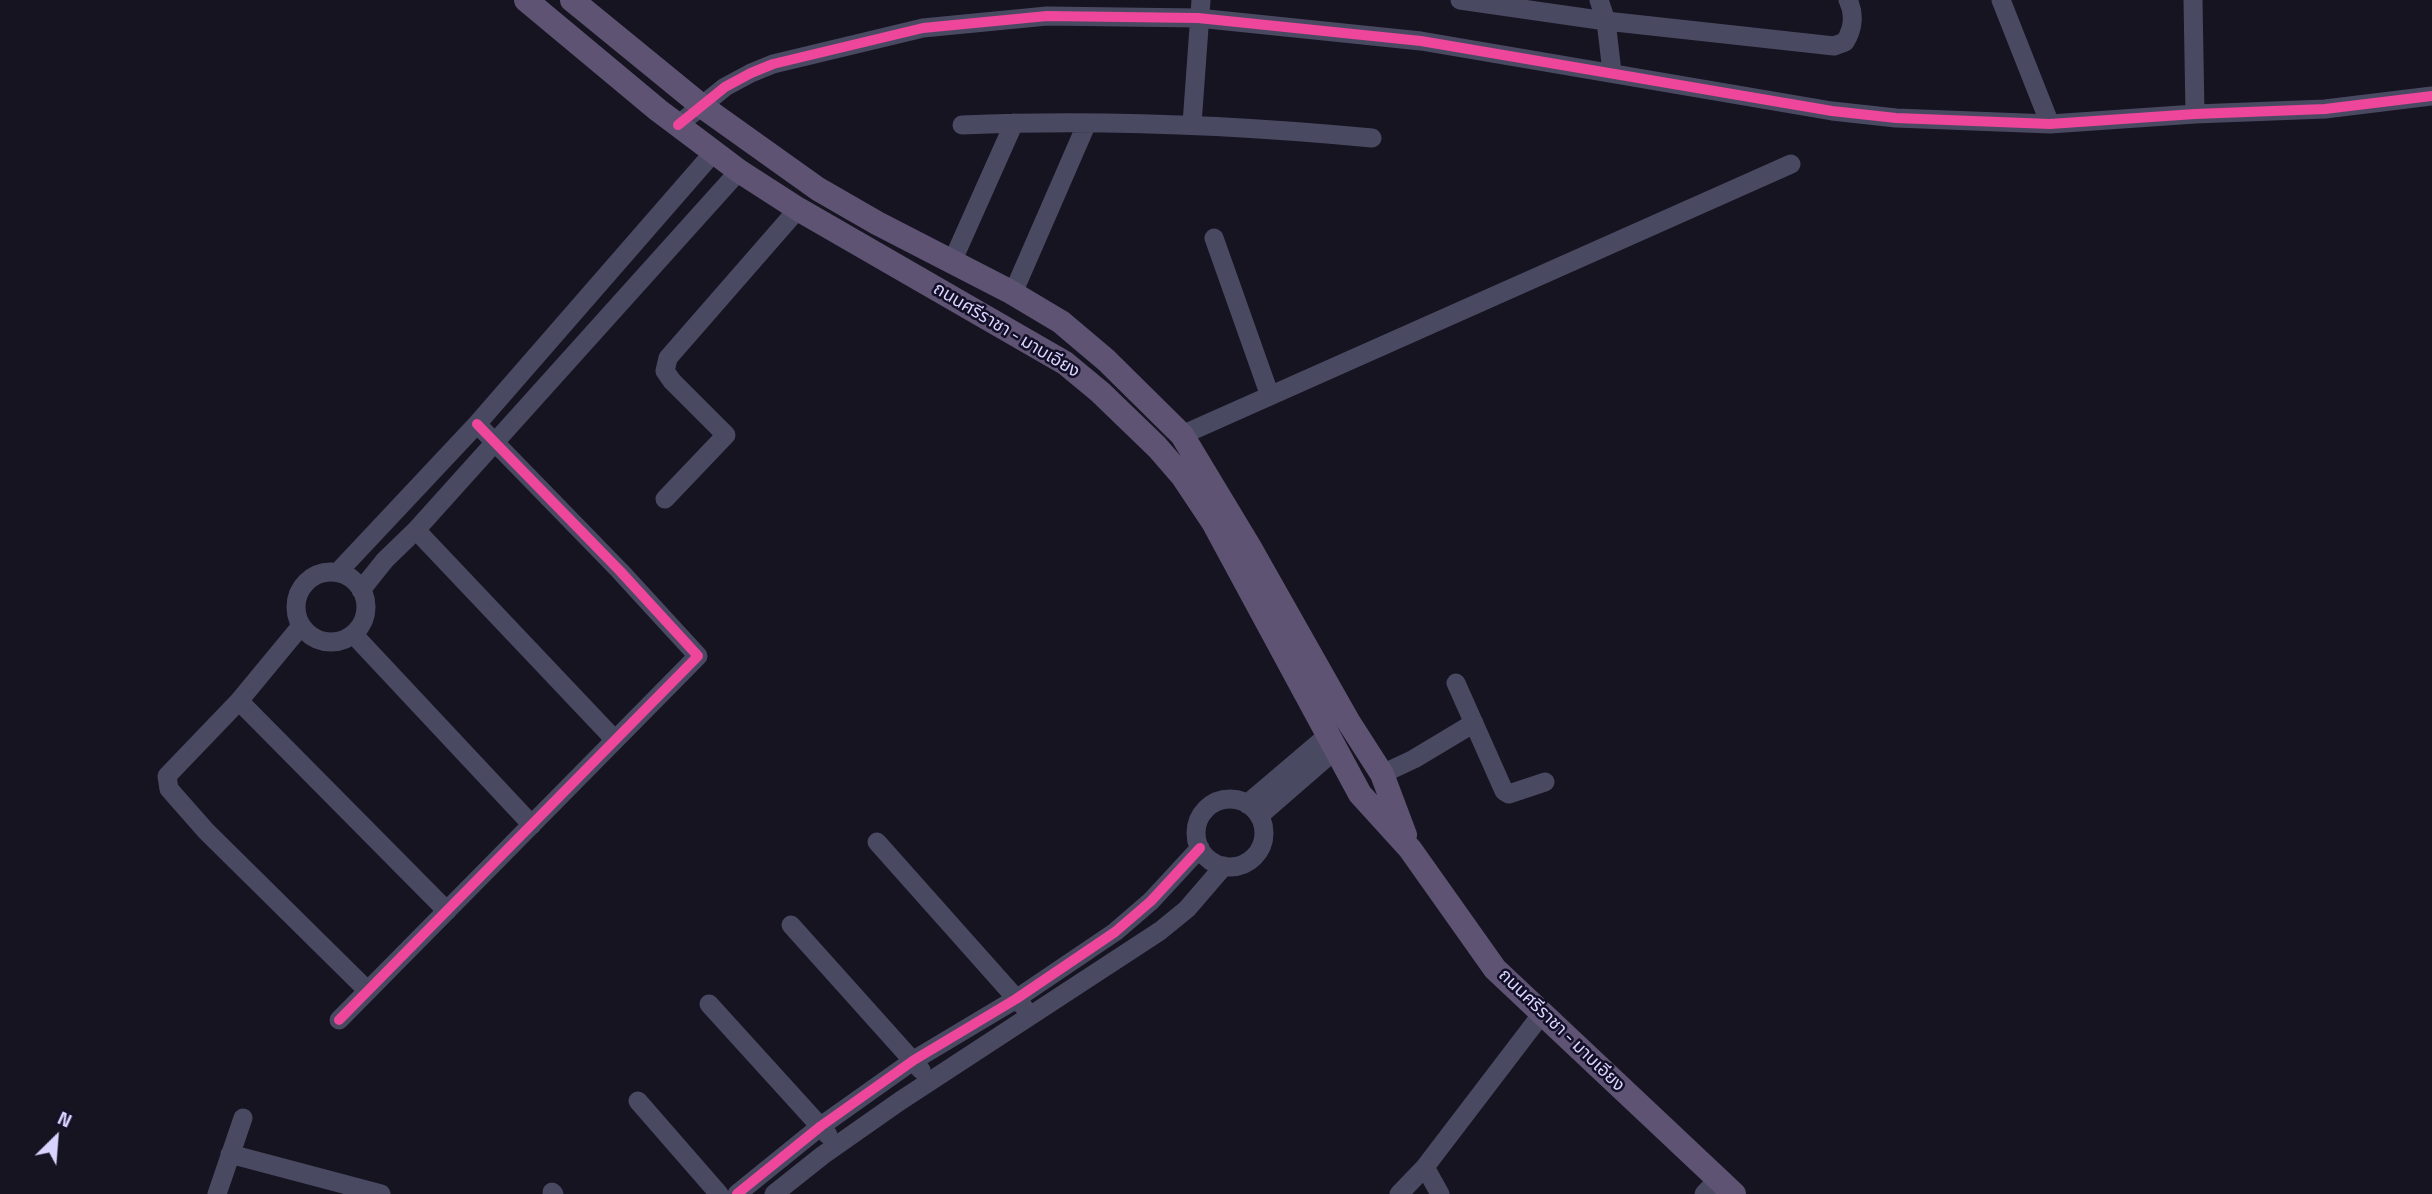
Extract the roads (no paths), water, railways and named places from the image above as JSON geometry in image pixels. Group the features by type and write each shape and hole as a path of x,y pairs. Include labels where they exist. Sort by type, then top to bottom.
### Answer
{"main road":[{"name":"ถนนศรีราชา - มาบเอียง","path":"526,0 739,172 1065,363 1100,392 1157,447 1183,477 1213,522 1360,794 1410,849 1495,969 1719,1189"},
{"name":"ถนนศรีราชา - มาบเอียง","path":"572,0 703,107 818,189 1055,318 1080,338 1182,435 1382,774 1410,849"},
{"path":"1331,743 1353,728"}],"street":[{"path":"1460,0 1606,21 1834,46 1845,42 1850,31 1853,13 1848,0"},
{"path":"1599,0 1606,21 1612,72"},
{"path":"2000,0 2050,124"},
{"path":"2193,0 2195,114"},
{"path":"678,125 725,87 751,72 773,64 923,28 1046,16 1199,9 1421,41 1832,111 1896,118 2050,124 2325,109 2432,96"},
{"path":"1192,124 1199,9"},
{"path":"952,262 1014,123"},
{"path":"1013,293 1087,123"},
{"path":"962,125 1192,124 1372,138"},
{"path":"338,572 477,424 713,153"},
{"path":"1182,435 1791,164"},
{"path":"361,590 385,560 416,530 739,172"},
{"path":"665,499 726,435 672,381 665,371 668,358 798,209"},
{"path":"1214,237 1270,396"},
{"path":"339,1020 698,656 620,571 477,424"},
{"path":"416,530 615,740"},
{"path":"338,572 350,577 361,590 366,609 364,622 354,635 340,642 328,643 309,635 301,626 296,616 295,604 298,592 314,576 338,572"},
{"path":"301,626 239,701 167,776 169,789 206,831 368,991"},
{"path":"354,635 532,825"},
{"path":"1455,683 1506,793 1545,782"},
{"path":"239,701 447,911"},
{"path":"1382,774 1414,759 1474,723"},
{"path":"1253,810 1331,743"},
{"path":"1232,799 1253,810 1264,827 1260,848 1245,863 1224,866 1214,862 1200,848 1196,828 1204,810 1222,800 1232,799"},
{"path":"877,842 1031,1016"},
{"path":"737,1194 821,1126 914,1060 1016,999 1115,932 1151,901 1200,848"},
{"path":"774,1194 836,1145 930,1081 1132,951 1187,909 1224,866"},
{"path":"1151,901 1171,921"},
{"path":"791,925 930,1081"},
{"path":"709,1004 836,1145"},
{"path":"1399,1194 1425,1167 1541,1015"},
{"path":"639,1101 719,1194"},
{"path":"217,1194 243,1118"},
{"path":"230,1154 381,1194"},
{"path":"1425,1167 1440,1194"}]}
